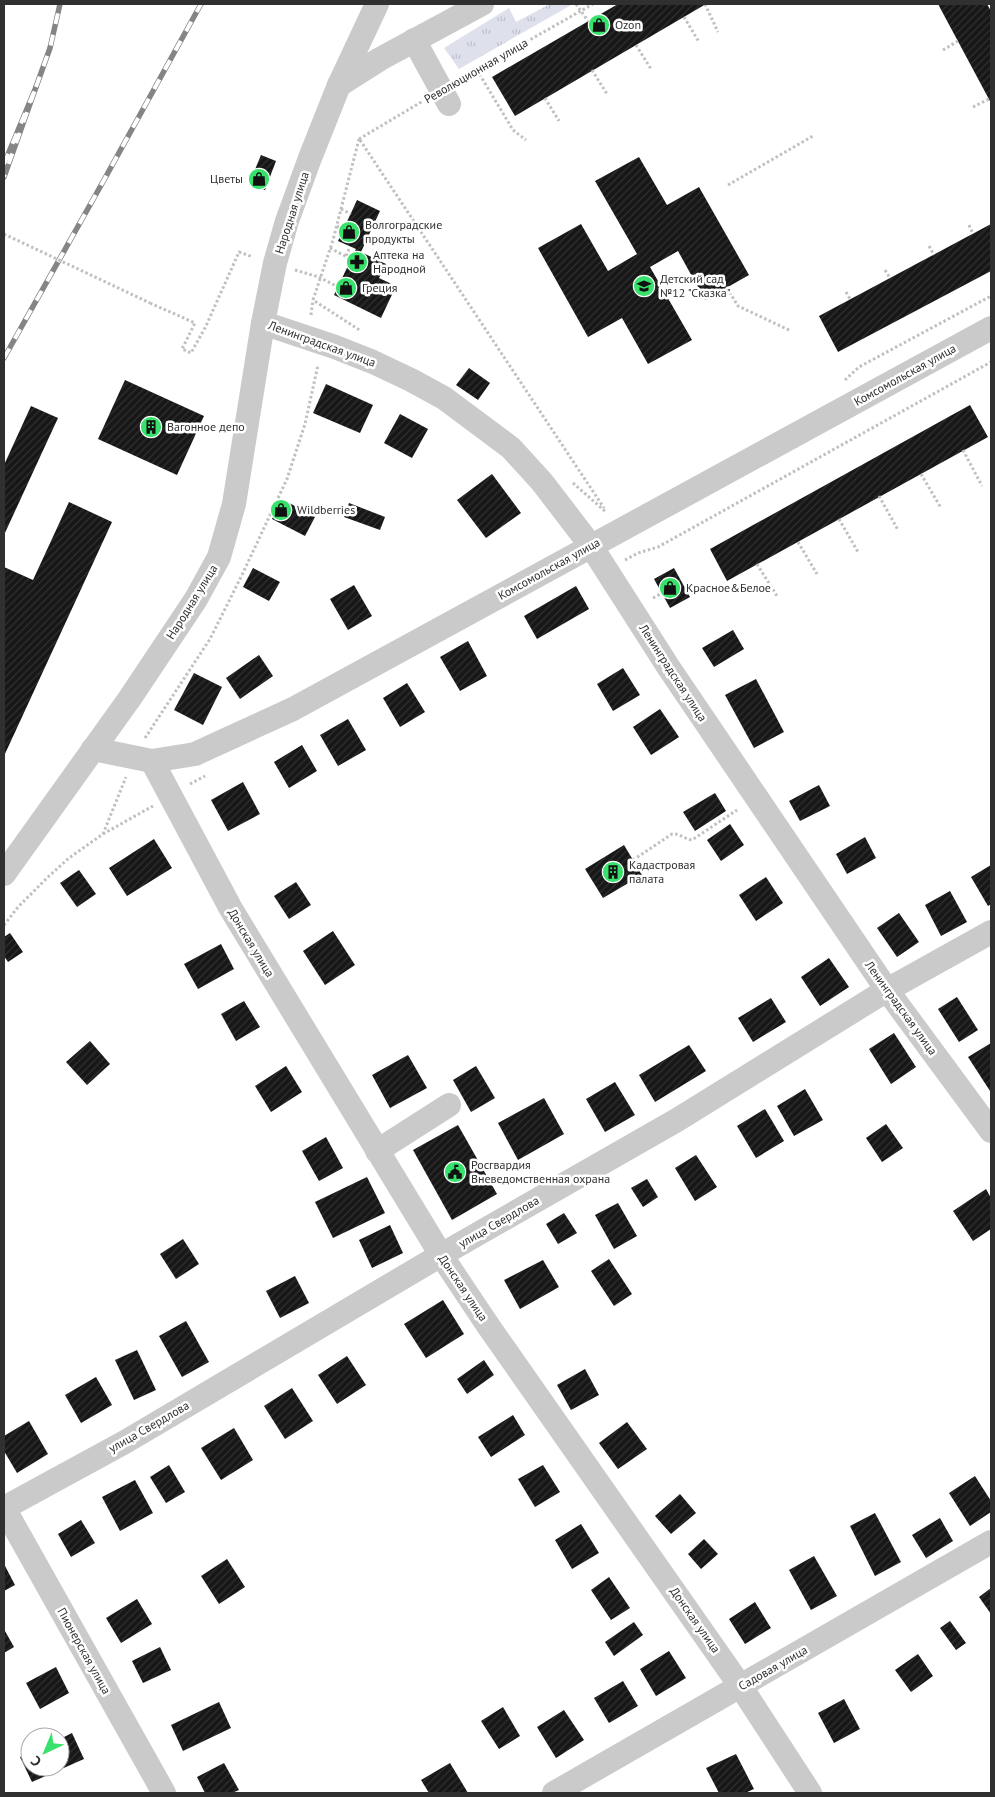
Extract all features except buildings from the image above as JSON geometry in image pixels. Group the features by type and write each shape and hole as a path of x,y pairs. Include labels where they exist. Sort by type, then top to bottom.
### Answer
{"street":[{"name":"Народная улица","path":"4,874 130,698 196,599 219,557 234,504 263,323 275,263 287,221 339,85 377,4"},
{"path":"339,85 414,40 482,4"},
{"path":"414,40 445,97"},
{"name":"Ленинградская улица","path":"263,323 373,362 444,398 511,448 542,482 591,546 669,668 887,990 991,1131"},
{"name":"Комсомольская улица","path":"93,750 152,761 194,754 293,709 991,328"},
{"name":"Донская улица","path":"152,761 231,909 441,1256 741,1687 810,1793"},
{"name":"улица Свердлова","path":"4,1508 125,1442 677,1120 887,990 991,932"},
{"path":"377,1151 449,1105"},
{"name":"Пионерская улица","path":"4,1508 164,1793"},
{"name":"Садовая улица","path":"554,1793 991,1542"}],"path":[{"path":"576,4 588,21"},
{"name":"Революционная улица","path":"359,139 445,97 477,70 593,4"},
{"path":"705,4 718,32"},
{"path":"684,17 699,42"},
{"path":"943,50 958,41"},
{"path":"636,45 651,70"},
{"path":"477,70 513,130 526,140"},
{"path":"592,70 607,94"},
{"path":"545,98 559,121"},
{"path":"973,107 989,99"},
{"path":"728,185 813,136"},
{"path":"338,287 319,277 330,248 359,139"},
{"path":"359,139 607,512"},
{"path":"341,209 351,214"},
{"path":"968,225 973,234"},
{"path":"336,226 344,230"},
{"path":"4,234 195,323 182,349 191,353 206,326"},
{"path":"929,246 934,255"},
{"path":"346,256 350,247"},
{"path":"330,248 351,259"},
{"path":"885,270 890,278"},
{"path":"727,288 738,306 791,331"},
{"path":"846,292 850,300"},
{"path":"963,450 982,486"},
{"path":"921,474 941,508"},
{"path":"879,496 898,530"},
{"path":"839,519 858,552"},
{"path":"798,542 817,574"},
{"path":"757,564 776,596"},
{"path":"653,598 662,593"},
{"path":"633,860 672,834 678,834 692,840 756,797"}],"green space":[{"path":"550,4 573,4 459,69 444,48 509,8 516,22"}],"railway":[{"path":"36,87 50,48 60,4"},
{"path":"4,358 201,4"},
{"path":"4,164 36,87 4,177"}],"place":[{"name":"Ozon","path":"599,25"},
{"name":"Цветы","path":"259,179"},
{"name":"Волгоградские продукты","path":"349,232"},
{"name":"Аптека на Народной","path":"357,262"},
{"name":"Детский сад №12 \"Сказка\"","path":"644,286"},
{"name":"Греция","path":"346,288"},
{"name":"Вагонное депо","path":"151,427"},
{"name":"Wildberries","path":"281,510"},
{"name":"Красное&Белое","path":"670,588"},
{"name":"Кадастровая палата","path":"613,872"},
{"name":"Росгвардия Вневедомственная охрана","path":"455,1172"}]}
